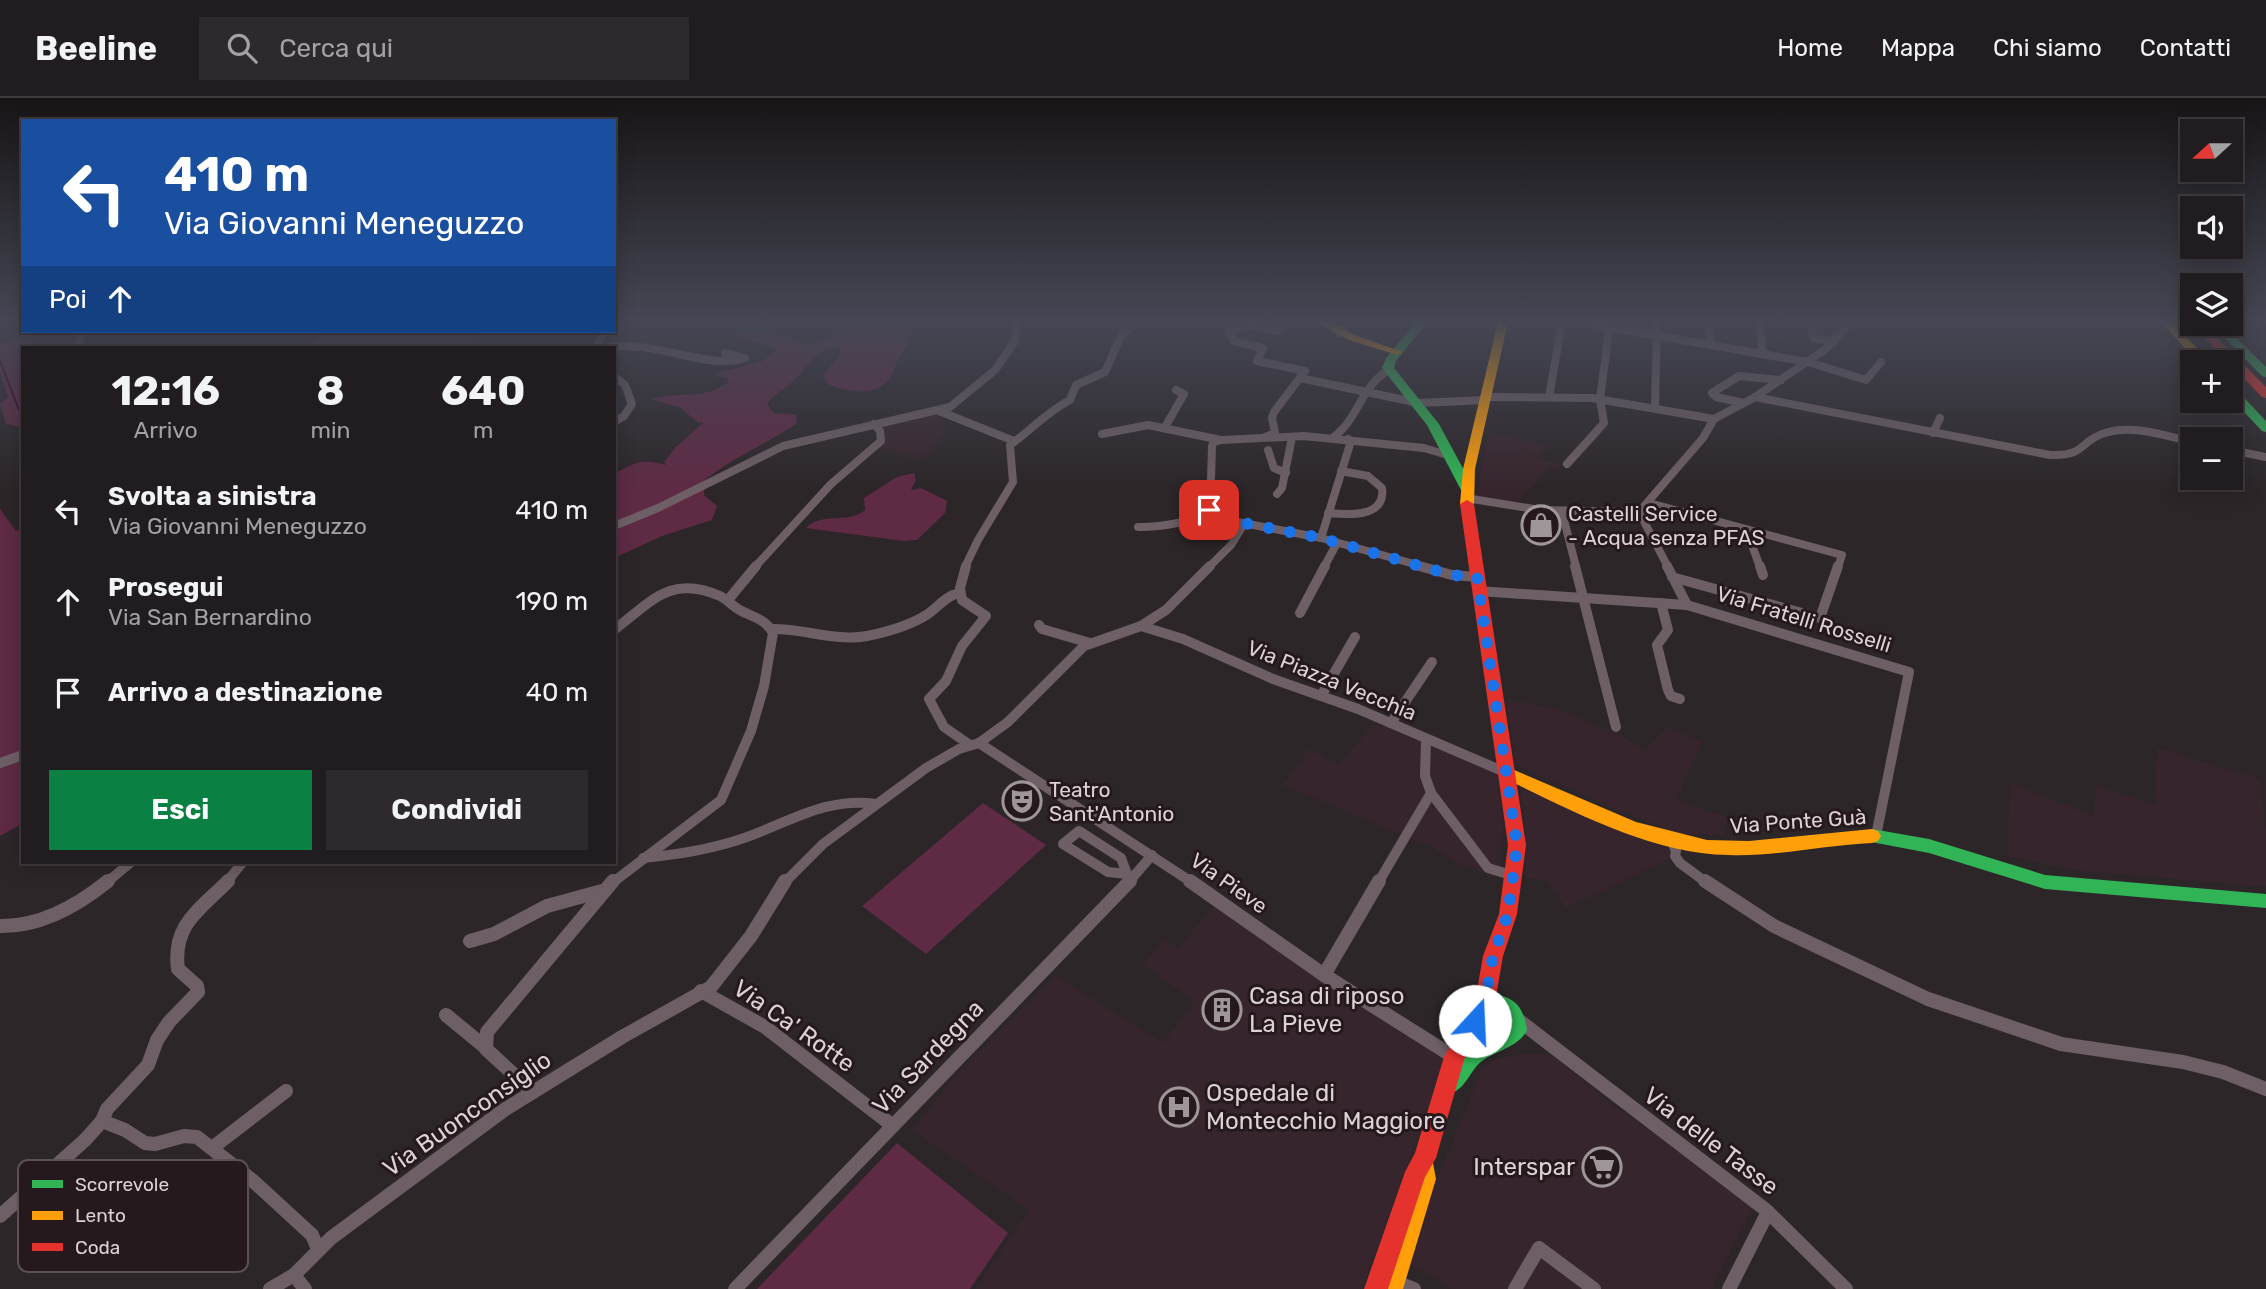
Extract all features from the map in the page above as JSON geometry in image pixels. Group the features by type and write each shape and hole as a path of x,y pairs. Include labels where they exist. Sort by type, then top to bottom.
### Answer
{"main road":[{"path":"1398,378 1425,402 1466,494 1507,773 1517,845 1508,914 1489,973 1485,1002"},
{"path":"1466,494 1492,378"},
{"path":"2250,378 2266,394"},
{"path":"2243,384 2266,408"},
{"path":"2243,404 2266,428"},
{"name":"Via Ponte Guà","path":"1507,773 1639,831 1709,847 1744,848 1876,836 1929,846 2045,882 2074,887 2266,901"},
{"path":"1447,1090 1471,1055 1482,1046 1511,1037 1514,1019 1489,973"},
{"path":"1376,1289 1416,1172 1425,1158 1447,1090 1454,1057 1475,1021 1476,1009 1485,1002 1496,1002 1514,1019"},
{"path":"1475,1021 1485,1034 1501,1039"},
{"path":"1392,1285 1425,1179 1425,1158"}],"street":[{"path":"616,378 625,385 632,404 624,416 616,421"},
{"path":"616,525 672,501 766,452 795,442 939,411 958,401 986,378"},
{"path":"772,629 791,629 854,639 923,616 941,605 951,594 959,593 980,535 1013,482 1014,474 1009,460 1010,445 1033,429 1051,410 1070,400 1076,385 1093,378"},
{"path":"1264,438 1275,433 1274,412 1300,378 1425,402 1486,403 1549,397 1600,399 1714,419"},
{"path":"1329,438 1341,433 1378,378"},
{"path":"1549,397 1552,378"},
{"path":"1567,464 1604,423 1600,399 1603,378"},
{"path":"1656,378 1656,408"},
{"path":"1736,378 1712,393 1716,397 1744,403"},
{"path":"1756,378 1781,380"},
{"path":"1466,494 1562,512 1639,512 1703,438 1714,419 1785,378"},
{"path":"1165,428 1184,394 1176,390"},
{"path":"1755,397 2059,456 2078,454 2100,434 2112,432 2180,440"},
{"path":"939,411 1005,435 1014,441"},
{"path":"1933,433 1940,418"},
{"path":"1273,421 1304,436"},
{"path":"728,600 733,591 831,484 881,441 880,431 874,424"},
{"path":"1102,434 1148,425 1221,440"},
{"path":"1341,433 1352,441"},
{"path":"1277,494 1282,488 1286,473 1292,436"},
{"path":"1217,518 1210,513 1209,498 1212,446 1214,442 1221,440 1304,436 1424,447 1451,456"},
{"path":"1321,538 1352,441"},
{"path":"1424,447 1443,441"},
{"path":"1268,450 1274,468 1286,473"},
{"path":"2243,452 2266,457"},
{"path":"1328,513 1365,513 1373,510 1383,496 1382,488 1368,476 1341,471"},
{"path":"1649,503 1842,555 1819,619 1672,577"},
{"path":"1562,512 1616,727"},
{"path":"1639,512 1687,604"},
{"path":"1138,527 1163,528 1203,518 1217,518 1337,542 1478,584 1585,598 1687,604"},
{"path":"1039,625 1042,629 1090,643 1141,626 1166,610 1231,545 1244,524"},
{"path":"1746,529 1763,575"},
{"path":"1300,612 1337,542"},
{"path":"485,1047 487,1032 494,1022 605,890 641,859 704,815 723,796 748,741 771,651 772,629 767,623 734,607 728,600 701,590 669,588 657,594 616,628"},
{"name":"Via Pieve","path":"959,593 962,600 986,616 962,646 946,681 929,699 939,724 959,741 975,744 1152,855 1324,975 1454,1057"},
{"path":"1661,603 1668,632 1657,645 1668,690 1671,696 1680,699"},
{"name":"Via Fratelli Rosselli","path":"1687,604 1910,673 1876,836"},
{"name":"Via Piazza Vecchia","path":"1141,626 1183,639 1273,679 1391,723 1507,773"},
{"path":"1321,695 1355,637"},
{"name":"Via Buonconsiglio","path":"270,1289 294,1275 318,1249 483,1125 533,1092 711,987 751,936 786,880 823,844 942,758 975,744 1027,706 1057,672 1090,643"},
{"path":"1391,723 1432,662"},
{"path":"1426,740 1426,776 1431,793 1488,868 1514,876"},
{"path":"0,763 21,756"},
{"path":"1324,975 1431,793"},
{"path":"641,859 740,840 833,804 863,801 876,804"},
{"path":"1079,831 1121,858 1129,877 1108,872 1063,844 1064,841 1079,831"},
{"path":"1671,840 1676,851 1675,856 1680,863 1752,914 1824,952 1927,999 1991,1023 2061,1044 2183,1062 2223,1072 2266,1088"},
{"name":"Via Sardegna","path":"735,1289 1152,855"},
{"path":"0,926 20,926 83,901 129,864"},
{"path":"63,1160 85,1140 102,1121 107,1109 148,1065 169,1022 198,993 199,989 178,969 175,957 177,943 192,913 228,883 241,864"},
{"path":"470,941 494,934 547,906 605,890"},
{"name":"Via Ca' Rotte","path":"701,991 765,1027 893,1126"},
{"path":"446,1015 533,1092"},
{"name":"Via delle Tasse","path":"1514,1019 1645,1120 1694,1153 1768,1212 1846,1289"},
{"path":"212,1148 286,1091"},
{"path":"102,1121 125,1130 145,1143 155,1144 190,1135 197,1137 226,1160"},
{"path":"248,1180 312,1236 318,1249"},
{"path":"0,1216 18,1200"},
{"path":"1729,1289 1768,1212"},
{"path":"1515,1289 1539,1248 1594,1289"},
{"path":"294,1275 305,1289"},
{"path":"1392,1285 1414,1289"}],"shaded area":[{"path":"1,378 21,378 21,427 6,424 0,403 8,398"},
{"path":"725,378 796,378 767,404 774,413 796,415 797,423 705,480 704,495 717,506 712,520 662,536 616,557 616,473 640,462 667,465 664,462 675,448 704,422 698,423 681,408 651,399 711,391 729,382"},
{"path":"824,378 890,378 884,385 868,391 843,389 827,384"},
{"path":"939,410 946,429 934,450 920,460 875,446 889,422"},
{"path":"1489,432 1548,446 1537,458 1562,465 1556,470 1549,468 1516,504 1476,495"},
{"path":"914,473 916,480 911,490 921,488 947,501 945,513 917,540 904,541 806,528 820,520 858,514 865,510 864,498 897,477"},
{"path":"0,509 16,531 21,529 21,824 0,836"},
{"path":"1506,699 1560,710 1620,735 1645,750 1667,727 1702,742 1676,800 1729,818 1723,835 1683,834 1670,830 1617,810 1516,765"},
{"path":"1384,721 1496,769 1503,826 1501,880 1453,860 1431,847 1283,785 1309,749 1338,764 1375,724 1379,726"},
{"path":"2157,748 2260,779 2266,831 2266,887 2072,870 2007,856 2010,783 2094,816 2096,785 2155,805"},
{"path":"1520,789 1538,793 1671,850 1673,857 1566,908 1547,881 1526,878 1525,829"},
{"path":"983,803 1046,845 926,954 862,906"},
{"name":"Ospedale di Montecchio Maggiore","path":"1220,899 1448,1052 1362,1289 975,1289 1029,1210 912,1130 948,1084 1054,975 1163,1043 1194,1001 1142,964 1165,940 1178,948"},
{"path":"1530,1053 1552,1055 1612,1105 1693,1161 1753,1208 1711,1289 1450,1289 1440,1280 1403,1263 1482,1069 1493,1060"},
{"path":"897,1143 1008,1233 970,1289 757,1289"}],"waterway":[{"path":"6,378 21,415"}],"traffic: fast":[{"path":"1396,378 1433,424 1466,487"},
{"path":"2243,404 2266,428"},
{"path":"1872,836 1929,846 2045,882 2266,901"},
{"path":"1490,1001 1502,1004 1515,1015 1517,1030 1507,1037 1491,1037 1477,1026 1476,1009 1490,1001"},
{"path":"1452,1083 1472,1056 1501,1039"}],"traffic: slow":[{"path":"1467,504 1469,469 1490,378"},
{"path":"1507,773 1630,827 1655,836 1707,847 1769,847 1872,836"},
{"path":"1391,1289 1425,1179 1425,1171"}],"traffic: jam":[{"path":"2250,378 2266,394"},
{"path":"1467,504 1517,845 1508,914 1493,956 1485,1002"},
{"path":"1376,1289 1416,1172 1425,1158 1454,1057 1475,1021"}],"place":[{"name":"Castelli Service - Acqua senza PFAS","path":"1541,525"},
{"name":"Teatro Sant'Antonio","path":"1022,801"},
{"name":"Casa di riposo La Pieve","path":"1222,1010"},
{"name":"Ospedale di Montecchio Maggiore","path":"1179,1107"},
{"name":"Interspar","path":"1602,1167"}],"route":[{"path":"1209,510 1213,517 1217,518 1321,538 1452,575 1477,577 1517,845 1508,914 1493,956 1485,1002 1476,1009 1475,1021"}]}
